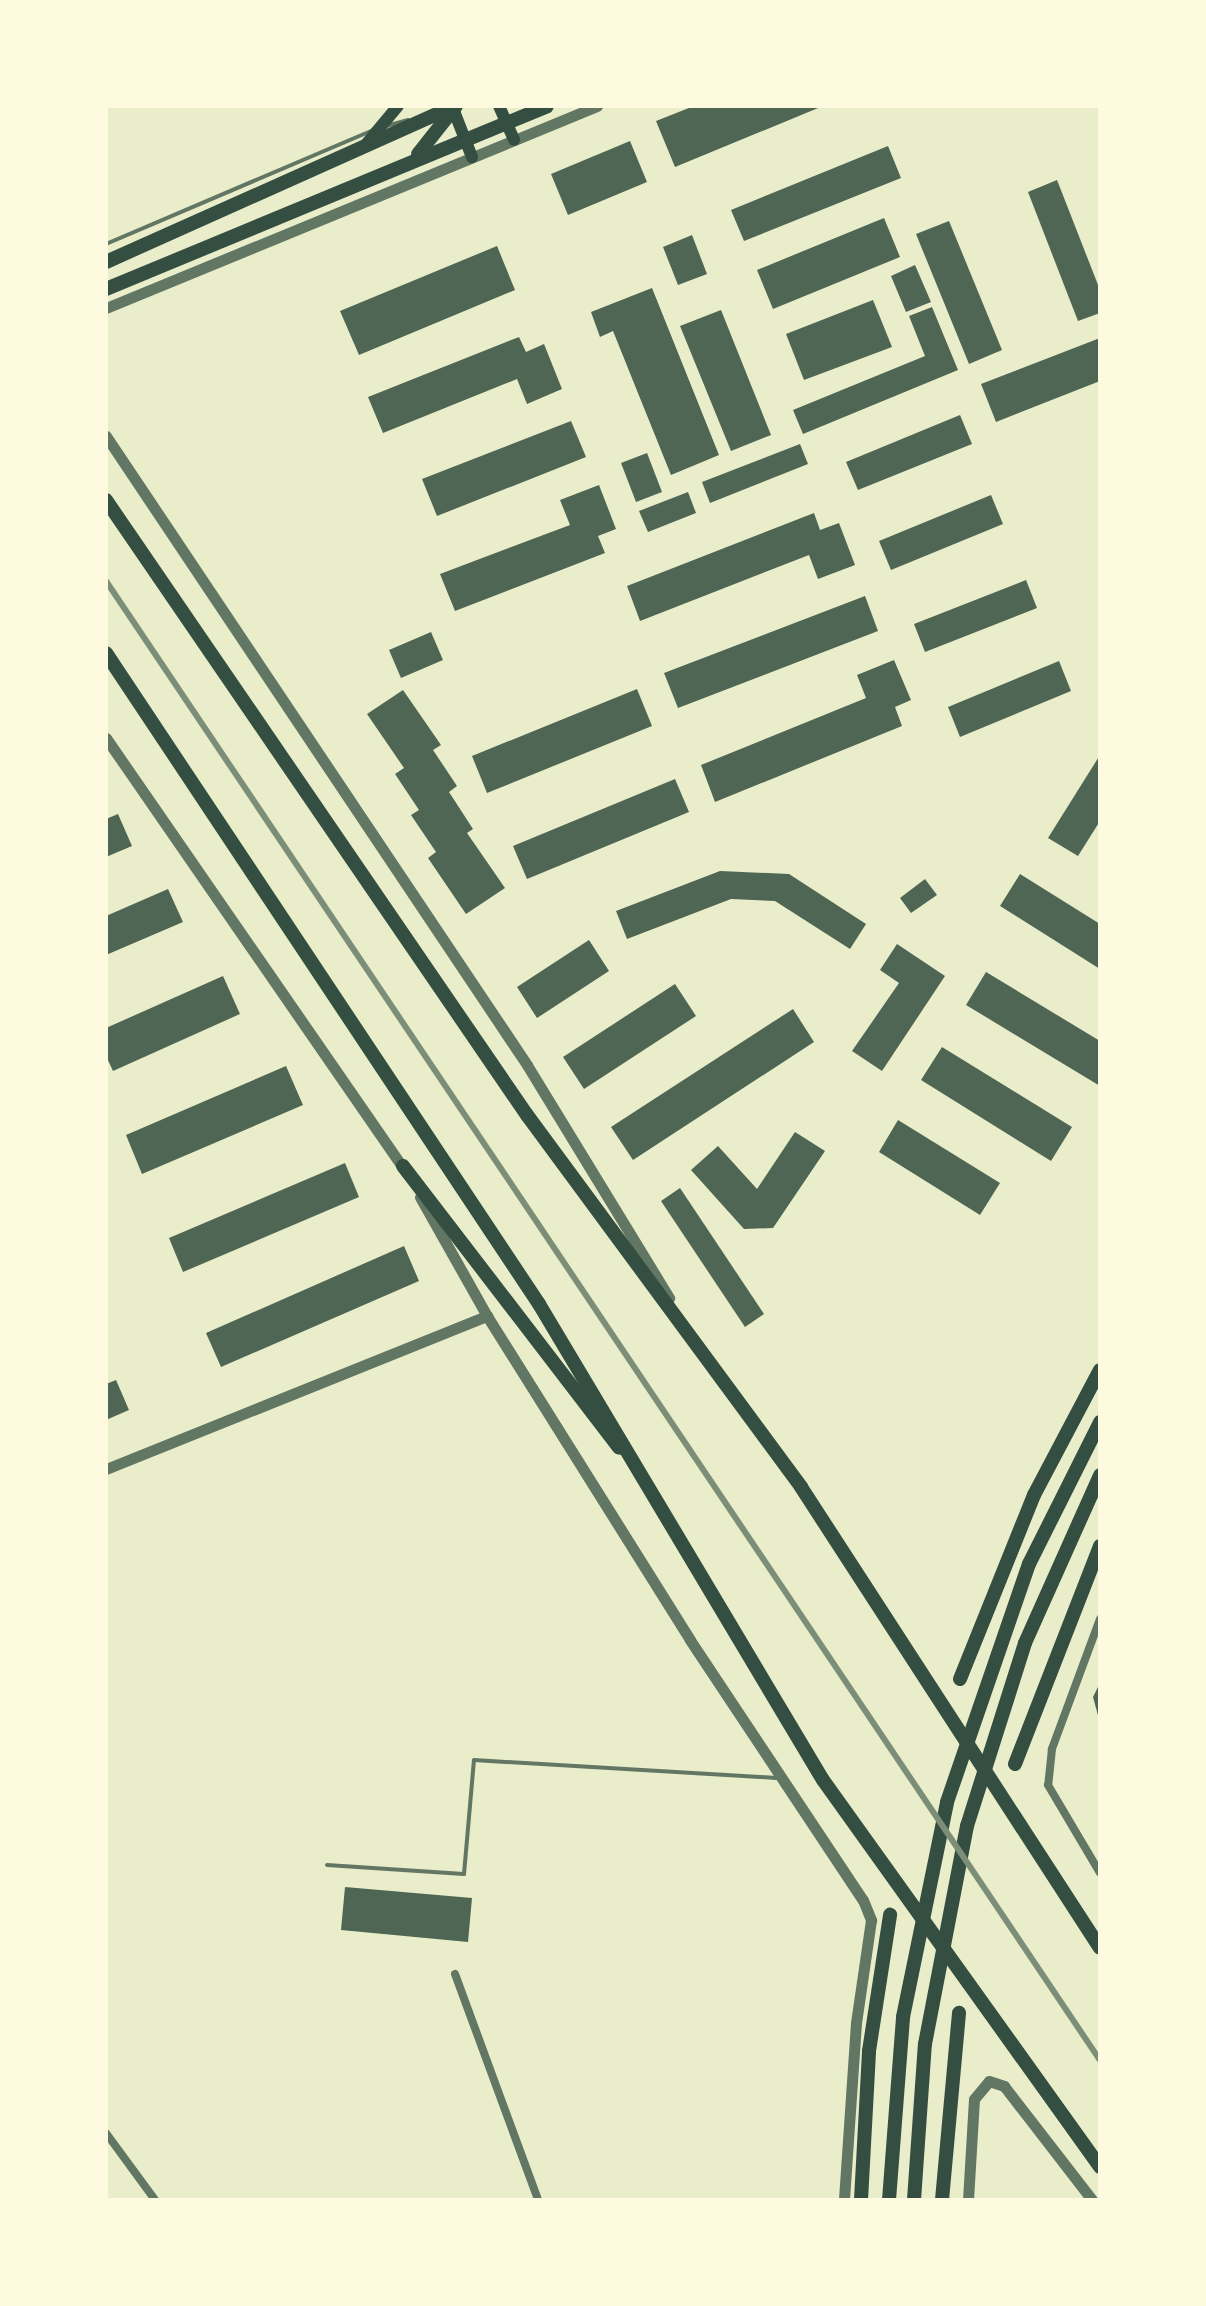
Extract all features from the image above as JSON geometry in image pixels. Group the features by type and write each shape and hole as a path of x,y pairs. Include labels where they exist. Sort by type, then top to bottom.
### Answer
{"main road":[{"path":"356,154 398,106"},
{"path":"499,106 514,140"},
{"path":"106,289 547,106"},
{"path":"454,107 472,157"},
{"path":"106,262 356,154 454,107"},
{"path":"408,162 439,133 454,107"},
{"path":"106,500 527,1115 681,1319 933,1687 1100,1948"},
{"path":"106,653 539,1304 626,1456 823,1780 883,1868 1100,2167"},
{"path":"403,1166 626,1456"},
{"path":"960,1679 1034,1495 1100,1370"},
{"path":"889,2200 892,2123 913,1956 947,1802 1029,1564 1100,1422"},
{"path":"914,2200 925,2044 947,1918 996,1726 1053,1574 1100,1475"},
{"path":"1015,1764 1100,1546"},
{"path":"861,2200 869,2051 890,1915"},
{"path":"942,2200 959,2013"}],"street":[{"path":"106,308 597,106"},
{"path":"106,436 527,1065 681,1319"},
{"path":"106,738 403,1166 487,1316 779,1778 863,1900 871,1920 856,2023 844,2200"},
{"path":"106,1469 487,1316"},
{"path":"1100,1619 1052,1749 1048,1785 1100,1873"},
{"path":"455,1974 538,2200"},
{"path":"968,2200 974,2099 989,2081 1004,2086 1092,2200"},
{"path":"106,2133 155,2200"}],"lane":[{"path":"106,244 382,127 454,107"},
{"path":"327,1865 464,1874 474,1760 779,1778"}],"building":[{"path":"694,106 823,106 675,167 656,121"},
{"path":"630,141 647,182 568,215 551,174"},
{"path":"888,146 901,178 744,241 731,210"},
{"path":"1057,180 1100,290 1100,313 1078,321 1028,192"},
{"path":"884,218 900,257 773,309 757,270"},
{"path":"949,221 1002,350 969,364 916,234"},
{"path":"692,235 707,274 678,285 663,247"},
{"path":"497,246 515,290 359,355 340,311"},
{"path":"915,265 931,302 906,312 891,276"},
{"path":"652,288 719,455 671,475 613,331 600,337 591,312"},
{"path":"873,300 892,347 804,380 786,334"},
{"path":"932,307 958,370 803,434 793,410 925,356 909,316"},
{"path":"721,310 771,435 731,451 680,326"},
{"path":"519,337 526,352 544,344 562,389 527,404 517,379 383,433 368,397"},
{"path":"1100,338 1100,381 996,422 981,384"},
{"path":"960,415 972,444 858,490 846,462"},
{"path":"571,421 586,457 437,516 422,479"},
{"path":"800,444 808,464 710,503 702,482"},
{"path":"647,453 662,492 636,502 621,463"},
{"path":"599,485 616,529 598,536 605,553 455,611 440,574 570,525 560,500"},
{"path":"688,492 696,513 648,532 639,511"},
{"path":"991,495 1003,524 891,570 879,541"},
{"path":"814,513 820,530 839,523 855,565 818,579 809,555 640,621 627,586"},
{"path":"1026,580 1037,608 925,652 914,624"},
{"path":"865,596 878,631 678,708 664,673"},
{"path":"431,632 443,660 401,678 389,650"},
{"path":"894,660 911,700 895,707 902,726 715,802 701,765 866,698 857,675"},
{"path":"1059,661 1071,691 960,737 948,707"},
{"path":"637,689 652,726 487,793 472,756"},
{"path":"403,690 441,745 433,750 457,786 449,792 473,829 467,833 505,888 466,914 428,858 436,852 411,815 419,810 395,774 404,768 367,714"},
{"path":"1100,755 1100,821 1078,856 1048,838"},
{"path":"675,779 689,812 527,879 513,846"},
{"path":"118,814 132,846 106,857 106,819"},
{"path":"720,871 789,874 866,924 850,949 775,901 731,899 627,939 616,911"},
{"path":"1020,874 1100,924 1100,969 1000,906"},
{"path":"925,879 937,895 911,913 900,898"},
{"path":"168,889 183,922 106,955 106,916"},
{"path":"589,940 609,971 537,1018 517,987"},
{"path":"897,944 945,976 882,1071 852,1051 899,983 880,970"},
{"path":"986,972 1100,1041 1100,1086 966,1005"},
{"path":"223,976 240,1014 113,1071 106,1056 106,1028"},
{"path":"675,984 696,1016 584,1089 563,1057"},
{"path":"793,1009 814,1042 633,1160 611,1127"},
{"path":"942,1047 1072,1127 1051,1161 921,1080"},
{"path":"286,1066 303,1105 142,1174 126,1135"},
{"path":"898,1120 1000,1183 980,1215 879,1152"},
{"path":"795,1132 825,1151 773,1228 744,1229 691,1170 718,1146 757,1189"},
{"path":"345,1163 359,1197 183,1272 169,1238"},
{"path":"680,1188 764,1314 745,1327 661,1201"},
{"path":"404,1246 419,1281 221,1367 206,1333"},
{"path":"116,1380 129,1410 106,1420 106,1384"},
{"path":"1100,1683 1100,1719 1099,1719 1093,1697"},
{"path":"345,1887 472,1898 468,1942 341,1930"}],"railway":[{"path":"106,581 1100,2060"}]}
